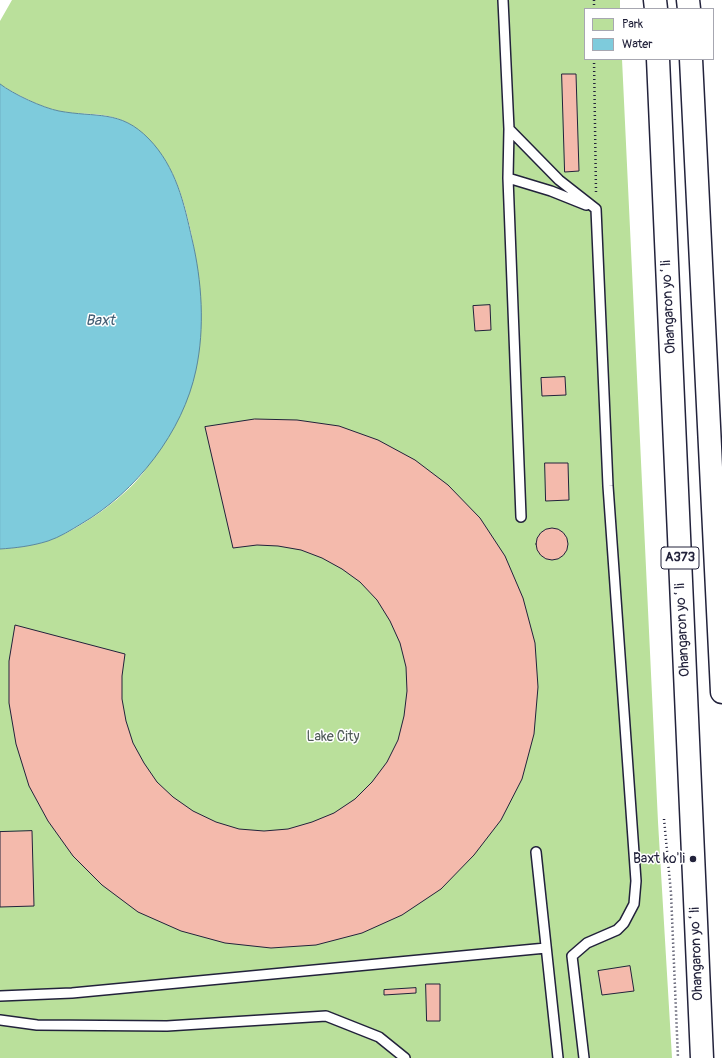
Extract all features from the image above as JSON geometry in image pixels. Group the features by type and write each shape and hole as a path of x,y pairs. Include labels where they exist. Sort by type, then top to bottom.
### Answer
{"highway":[{"name":"Ohangaron yoʻli","path":"658,60 702,1058"},
{"name":"A373","path":"691,60 722,692"}],"lane":[{"path":"503,0 509,129 508,178 521,517"},
{"path":"509,129 559,180 596,209 608,486 636,881 634,904 624,923 617,930 587,944 572,956 584,1058"},
{"path":"508,178 551,191 596,209"},
{"path":"536,852 558,1058"},
{"path":"0,996 72,993 546,948"},
{"path":"0,1020 37,1025 167,1026 326,1016 379,1037 405,1058"}],"path":[{"path":"594,60 596,209"},
{"path":"664,819 671,893 678,1058"}],"green space":[{"name":"Lake City","path":"12,0 620,0 620,8 584,8 584,60 622,60 658,822 672,1058 0,1058 0,549 48,541 74,529 117,500 139,478 147,467 199,349 201,319 200,290 191,232 175,178 161,154 142,133 127,122 109,116 66,112 45,107 14,93 1,85 0,21"}],"water":[{"name":"Baхt","path":"0,84 20,96 52,109 72,113 107,116 128,123 138,129 158,150 166,161 178,186 186,212 198,271 201,304 201,338 196,370 190,393 180,416 168,438 138,478 101,511 61,535 48,541 36,544 0,549"}],"building":[{"path":"562,74 576,74 579,171 565,172"},
{"path":"490,305 491,330 475,331 473,306"},
{"path":"565,377 566,395 542,396 541,378"},
{"path":"255,419 297,420 339,426 378,440 415,460 448,485 480,518 505,556 523,598 535,643 538,687 534,734 522,779 501,820 474,855 441,889 402,915 362,933 316,945 271,948 225,943 181,931 138,912 102,885 73,856 48,821 29,786 16,744 9,703 9,661 15,625 125,654 122,676 122,699 126,721 133,743 157,782 173,797 193,811 216,822 239,829 264,831 288,829 312,822 334,813 355,799 372,782 387,762 398,740 404,716 407,691 406,667 400,643 390,621 377,600 360,582 342,569 322,558 301,550 278,546 257,545 233,548 205,427"},
{"path":"545,463 568,463 569,500 546,501"},
{"path":"549,528 555,528 565,535 568,544 567,550 561,557 555,560 549,560 539,553 536,547 536,541 543,531"},
{"path":"32,831 34,906 0,907 0,832"},
{"path":"630,966 634,991 602,995 598,971"},
{"path":"426,984 440,984 440,1021 427,1021"},
{"path":"416,988 416,993 384,995 384,990"}],"place":[{"name":"Baxt ko'li","path":"693,859"}]}
